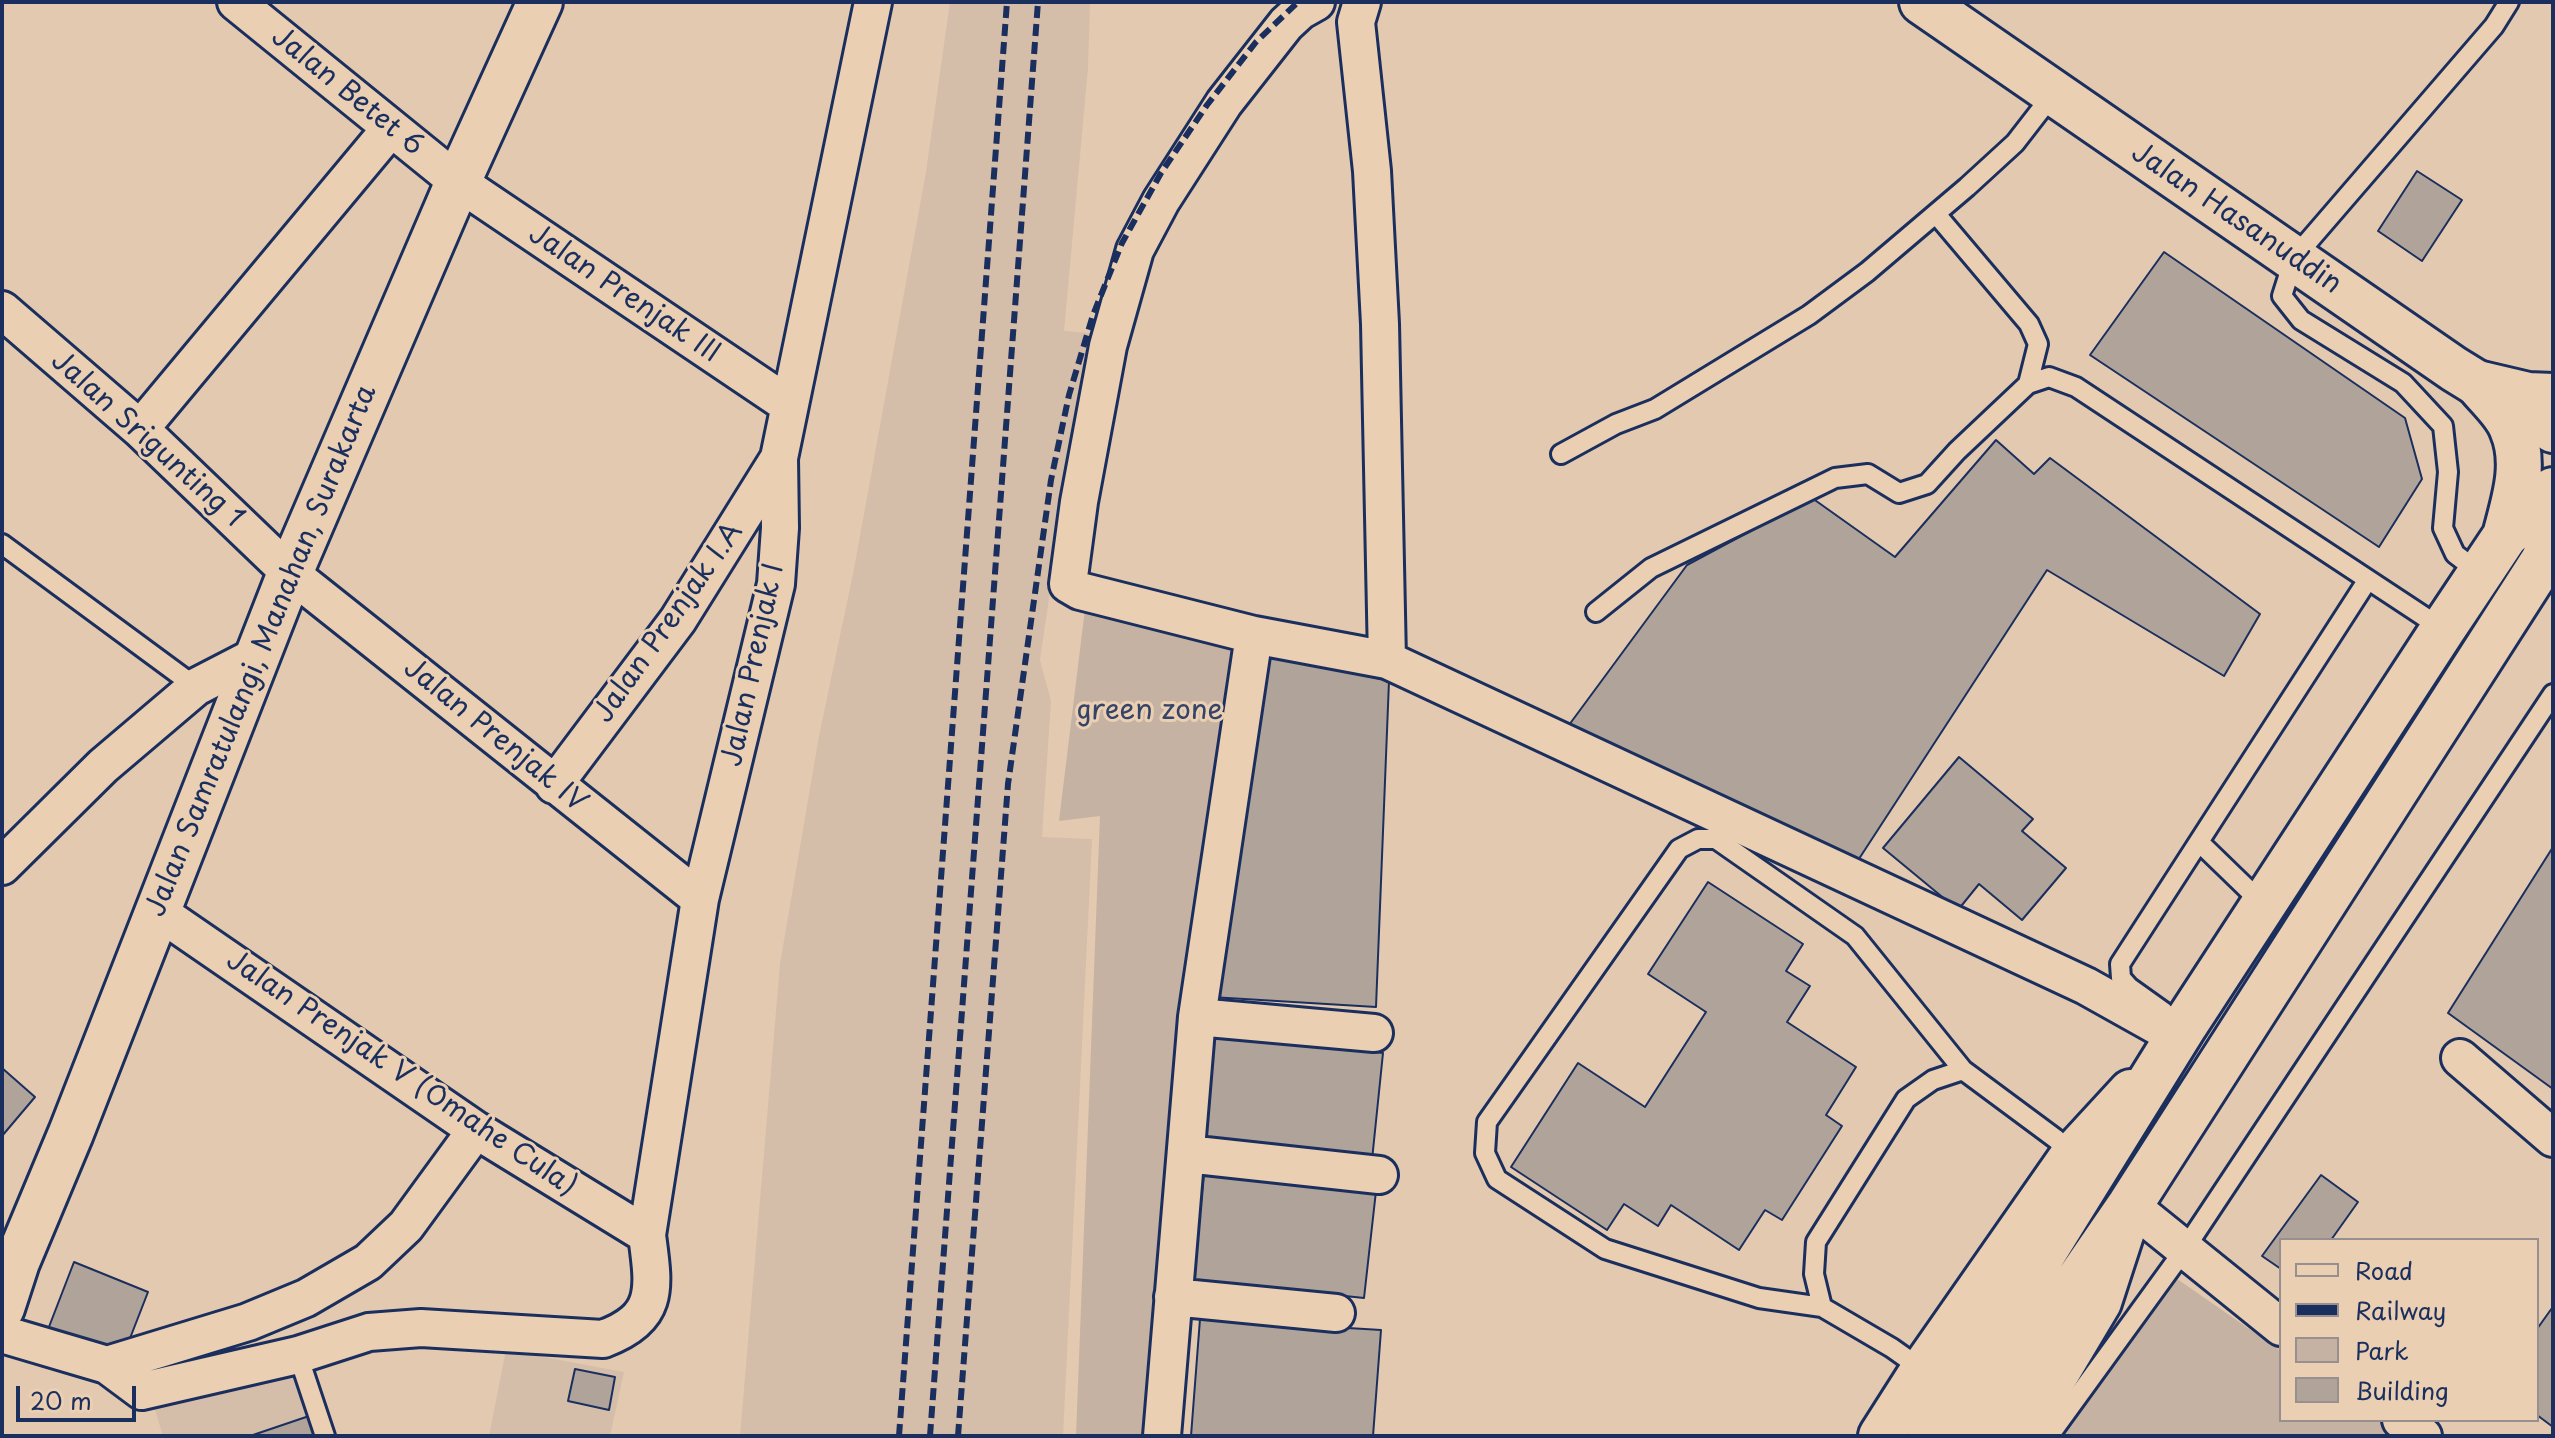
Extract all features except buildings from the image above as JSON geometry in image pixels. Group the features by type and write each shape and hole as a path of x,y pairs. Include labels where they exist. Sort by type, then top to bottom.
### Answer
{"main road":[{"name":"Jalan Samratulangi, Manahan, Surakarta","path":"2,1308 9,1257 71,1133 290,573 458,182 540,2"},
{"name":"Jalan Hasanuddin","path":"1922,2 2477,383 2553,430"},
{"path":"2477,383 2528,395 2553,396"},
{"path":"1975,1436 1989,1377 2092,1172 2505,536 2518,486 2517,446 2512,426 2477,383"},
{"path":"2505,536 2548,527"},
{"path":"1930,1436 1989,1377 2130,1205 2548,527"},
{"path":"1881,1436 1923,1370 2073,1155 2180,1035"},
{"path":"2019,1436 2099,1302 2130,1205"}],"street":[{"name":"Jalan Betet 6","path":"236,2 458,182"},
{"name":"Jalan Prenjak I","path":"107,1365 142,1391 298,1355 369,1332 421,1328 603,1339 625,1331 643,1315 652,1281 647,1235 700,899 776,584 780,528 779,458 873,2"},
{"path":"1316,2 1286,24 1224,103 1161,201 1135,250 1108,346 1068,584 1080,591 1254,635 1387,660 2058,973 2180,1035"},
{"path":"1349,5 1356,22 1372,171 1380,324 1387,660"},
{"path":"140,429 391,128"},
{"name":"Jalan Prenjak III","path":"458,182 789,405"},
{"name":"Jalan Srigunting 1","path":"2,310 140,429 290,573"},
{"name":"Jalan Prenjak I.A","path":"554,785 678,620 779,458"},
{"name":"Jalan Prenjak IV","path":"290,573 700,899"},
{"path":"1162,1436 1197,1017 1254,635"},
{"path":"6,853 196,687 258,655"},
{"name":"Jalan Prenjak V (Omahe Cula)","path":"156,910 476,1130 647,1235"},
{"path":"1197,1017 1374,1033"},
{"path":"2460,1058 2553,1138"},
{"path":"2,1334 107,1365 248,1322 306,1298 368,1262 406,1226 476,1130"},
{"path":"1187,1154 1379,1175"},
{"path":"2130,1205 2279,1325"},
{"path":"1173,1297 1336,1313"},
{"path":"2404,1422 2423,1436"}],"lane":[{"path":"2482,575 2455,554 2443,528 2448,472 2443,426 2403,383 2301,320 2282,296 2294,258 2494,26 2509,2"},
{"path":"1561,454 1616,424 1655,409 1809,315 1867,272 2015,143 2053,94"},
{"path":"1936,214 2029,324 2038,344 2028,384"},
{"path":"1596,612 1651,568 1835,478 1868,474 1899,493 1927,484 2028,384 2049,377 2076,387 2443,629"},
{"path":"2,544 196,687"},
{"path":"2180,1035 2121,978 2120,964 2367,581"},
{"path":"2049,1436 2184,1250 2553,694"},
{"path":"1923,1370 1822,1307 1759,1298 1605,1249 1497,1179 1485,1153 1487,1122 1679,849 1698,839 1716,839 1855,936 1963,1070 2073,1155"},
{"path":"2199,842 2264,904"},
{"path":"1822,1307 1814,1274 1816,1242 1906,1099 1933,1080 1963,1070"},
{"path":"298,1355 325,1436"}],"shaded area":[{"path":"950,2 1090,2 1088,68 1064,331 1099,334 1071,448 1040,660 1051,701 1042,837 1092,839 1063,1436 740,1436 780,964 819,736 854,569 926,172"},
{"path":"506,1350 624,1372 610,1436 489,1436"},
{"path":"308,1361 333,1436 163,1436 153,1403"}],"green space":[{"name":"green zone","path":"1085,609 1238,651 1179,1017 1143,1436 1076,1436 1100,816 1059,821"},
{"path":"2170,1274 2279,1350 2279,1422 2383,1422 2392,1429 2387,1436 2052,1436"}],"railway":[{"path":"899,1436 1007,2"},
{"path":"930,1436 1038,2"},
{"path":"958,1436 1008,784 1051,480 1069,395 1093,315 1122,243 1161,173 1207,105 1256,42 1298,2"}]}
